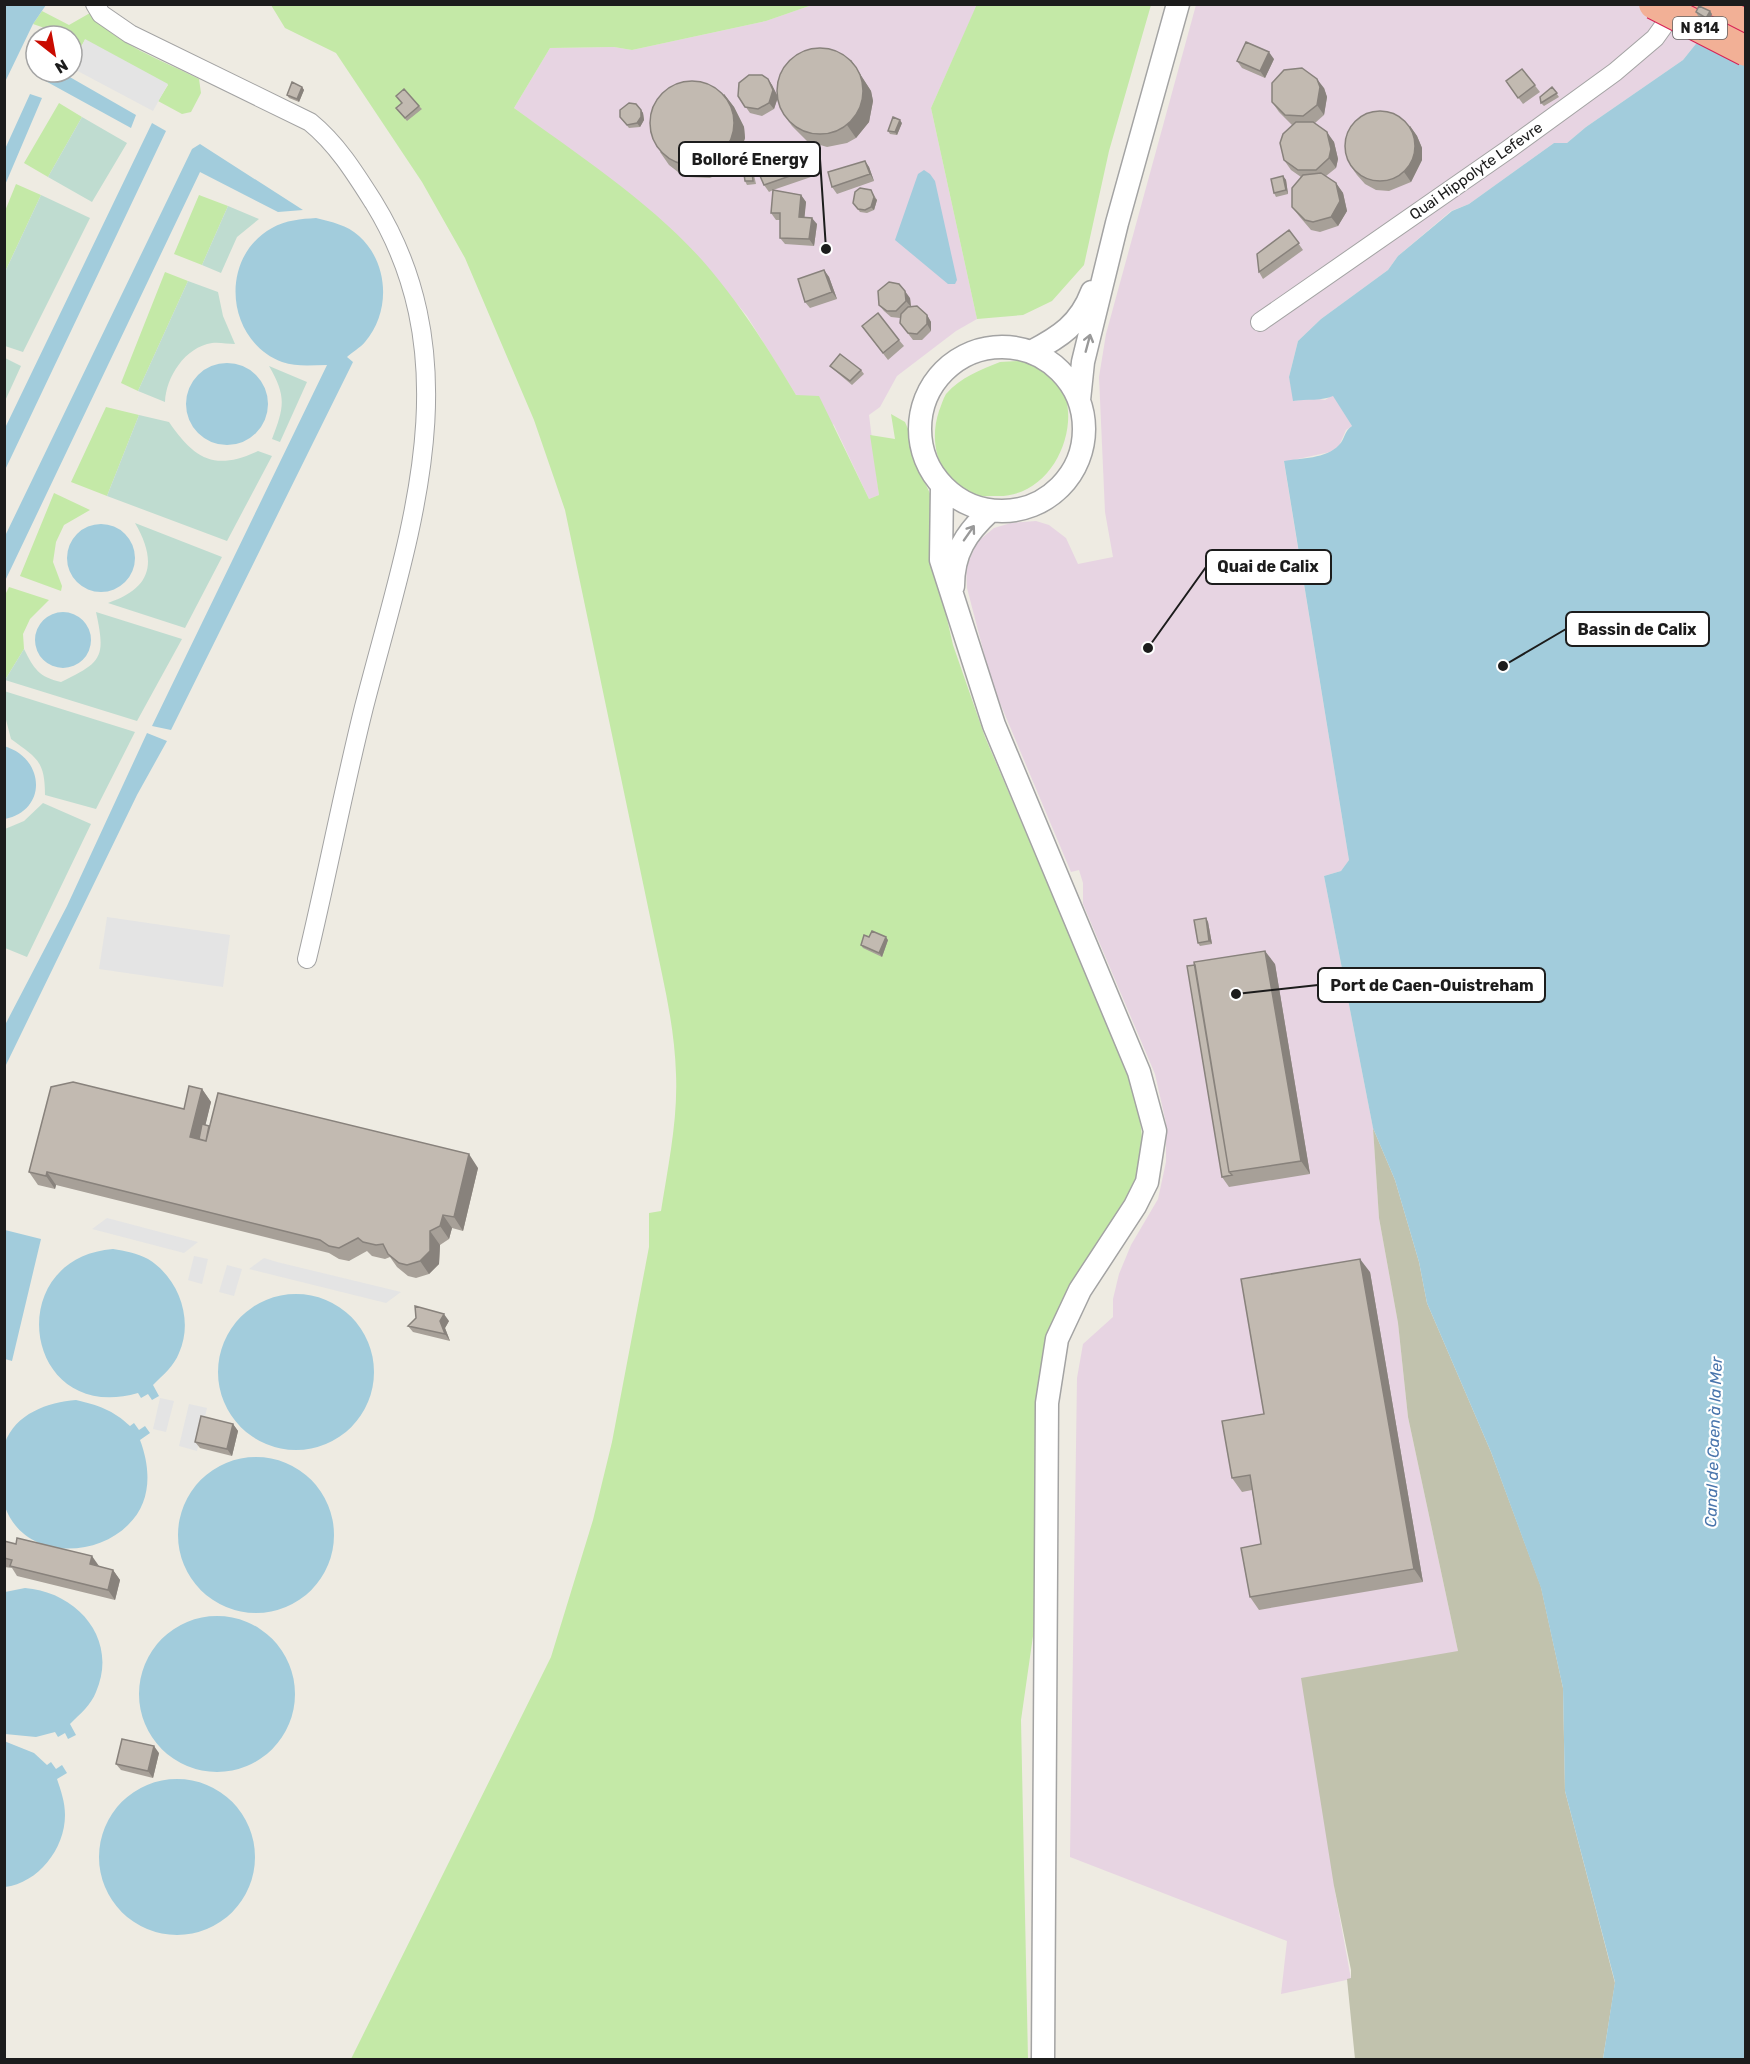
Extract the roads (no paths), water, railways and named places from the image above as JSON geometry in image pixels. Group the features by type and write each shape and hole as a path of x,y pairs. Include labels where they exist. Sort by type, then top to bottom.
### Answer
{"highway":[{"name":"N 814","path":"1654,4 1746,51"},
{"name":"N 814","path":"1706,4 1746,25"}],"street":[{"path":"1079,400 1083,362 1117,223 1178,4"},
{"name":"Quai Hippolyte Lefevre","path":"1260,322 1615,72 1655,38 1679,4"},
{"path":"98,9 130,34 310,122 326,135 356,174 378,211 402,261 417,309 423,339 428,412 417,500 355,744 307,959"},
{"path":"1031,352 1072,327 1085,310 1117,223"},
{"path":"1000,347 1031,352 1060,371 1079,400 1084,417 1082,450 1076,466 1063,486 1045,500 1024,509 990,511 964,503 942,487 925,460 919,429 923,406 933,384 955,362 984,349 1000,347"},
{"path":"942,487 941,560 994,725 1139,1072 1155,1131 1147,1182 1136,1206 1080,1290 1057,1340 1047,1403 1043,2060"},
{"path":"954,602 953,564 964,538 990,511"}],"water":[{"path":"5,4 46,5 33,24 24,24 24,43 5,82"},
{"name":"Canal de Caen à la Mer","path":"1727,5 1745,5 1745,2059 1603,2059 1615,1982 1565,1791 1563,1688 1541,1588 1491,1452 1427,1303 1419,1262 1395,1180 1373,1128 1324,876 1341,871 1349,860 1284,461 1313,457 1334,450 1352,426 1333,396 1293,401 1289,377 1298,341 1321,319 1388,270 1398,256 1452,211 1469,204 1554,143 1567,143 1586,127 1683,60"},
{"path":"51,84 82,84 136,115 131,128"},
{"path":"30,94 42,98 5,185 5,149"},
{"path":"152,123 166,131 5,470 5,428"},
{"path":"200,144 303,210 278,212 200,172 5,581 5,536 192,149"},
{"path":"924,170 935,181 957,280 955,284 948,284 895,240 918,174"},
{"path":"316,218 349,229 369,247 381,273 383,288 379,317 365,342 347,357 353,362 171,730 152,726 327,365 282,362 263,351 249,336 240,318 236,298 237,277 243,258 255,241 277,225 299,219"},
{"path":"227,363 243,366 256,375 265,388 268,404 265,420 256,433 243,442 227,445 211,442 198,433 189,420 186,404 189,388 198,375 211,366"},
{"path":"101,524 114,527 125,534 132,545 135,558 132,571 125,582 114,589 101,592 88,589 77,582 70,571 67,558 70,545 77,534 88,527"},
{"path":"58,612 68,612 83,620 89,629 91,640 89,651 83,660 68,668 58,668 47,663 40,656 35,645 35,635 40,624 47,617"},
{"path":"147,733 167,741 137,795 5,1067 5,1025 67,906"},
{"path":"4,746 18,752 28,761 34,772 36,784 29,805 19,814 5,819"},
{"path":"5,1230 41,1239 12,1361 5,1359"},
{"path":"113,1249 140,1255 159,1267 168,1277 181,1301 185,1327 183,1340 174,1362 153,1385 159,1396 152,1400 148,1394 141,1398 138,1393 99,1397 70,1386 50,1364 40,1337 41,1307 53,1280 77,1259"},
{"path":"296,1294 311,1295 326,1300 340,1307 351,1317 361,1328 368,1342 373,1357 373,1387 368,1402 361,1416 351,1427 340,1437 326,1444 311,1449 296,1450 281,1449 266,1444 252,1437 241,1427 231,1416 224,1402 219,1387 218,1372 219,1357 224,1342 231,1328 241,1317 252,1307 266,1300 281,1295"},
{"path":"76,1400 105,1409 130,1426 134,1423 139,1430 145,1426 150,1433 140,1440 146,1462 147,1485 142,1506 136,1516 114,1536 97,1544 79,1548 61,1548 43,1545 27,1537 14,1524 5,1507 3,1496 4,1450 10,1433 24,1417 54,1403"},
{"path":"256,1457 271,1458 286,1463 300,1470 311,1480 321,1491 328,1505 333,1520 333,1550 328,1565 321,1579 311,1590 300,1600 286,1607 271,1612 256,1613 241,1612 226,1607 212,1600 201,1590 191,1579 184,1565 179,1550 178,1535 179,1520 184,1505 191,1491 201,1480 212,1470 226,1463 241,1458"},
{"path":"25,1588 44,1591 61,1598 76,1609 89,1622 102,1654 102,1672 96,1692 85,1709 70,1724 76,1735 68,1739 65,1733 58,1737 55,1732 36,1737 5,1734 5,1592"},
{"path":"217,1616 232,1617 247,1622 261,1629 272,1639 282,1650 289,1664 294,1679 294,1709 289,1724 282,1738 272,1749 261,1759 247,1766 232,1771 217,1772 202,1771 187,1766 173,1759 162,1749 152,1738 145,1724 140,1709 139,1694 140,1679 145,1664 152,1650 162,1639 173,1629 187,1622 202,1617"},
{"path":"4,1741 34,1753 47,1765 51,1762 56,1769 62,1765 67,1773 57,1779 64,1801 65,1815 64,1828 55,1852 28,1879 5,1887"},
{"path":"177,1779 192,1780 207,1785 221,1792 232,1802 242,1813 249,1827 254,1842 254,1872 249,1887 242,1901 232,1912 221,1922 207,1929 192,1934 177,1935 162,1934 147,1929 133,1922 122,1912 112,1901 105,1887 100,1872 99,1857 100,1842 105,1827 112,1813 122,1802 133,1792 147,1785 162,1780"}],"place":[{"name":"Bolloré Energy","path":"826,249"},
{"name":"Quai de Calix","path":"1148,648"},
{"name":"Bassin de Calix","path":"1503,666"},
{"name":"Port de Caen-Ouistreham","path":"1236,994"}]}
